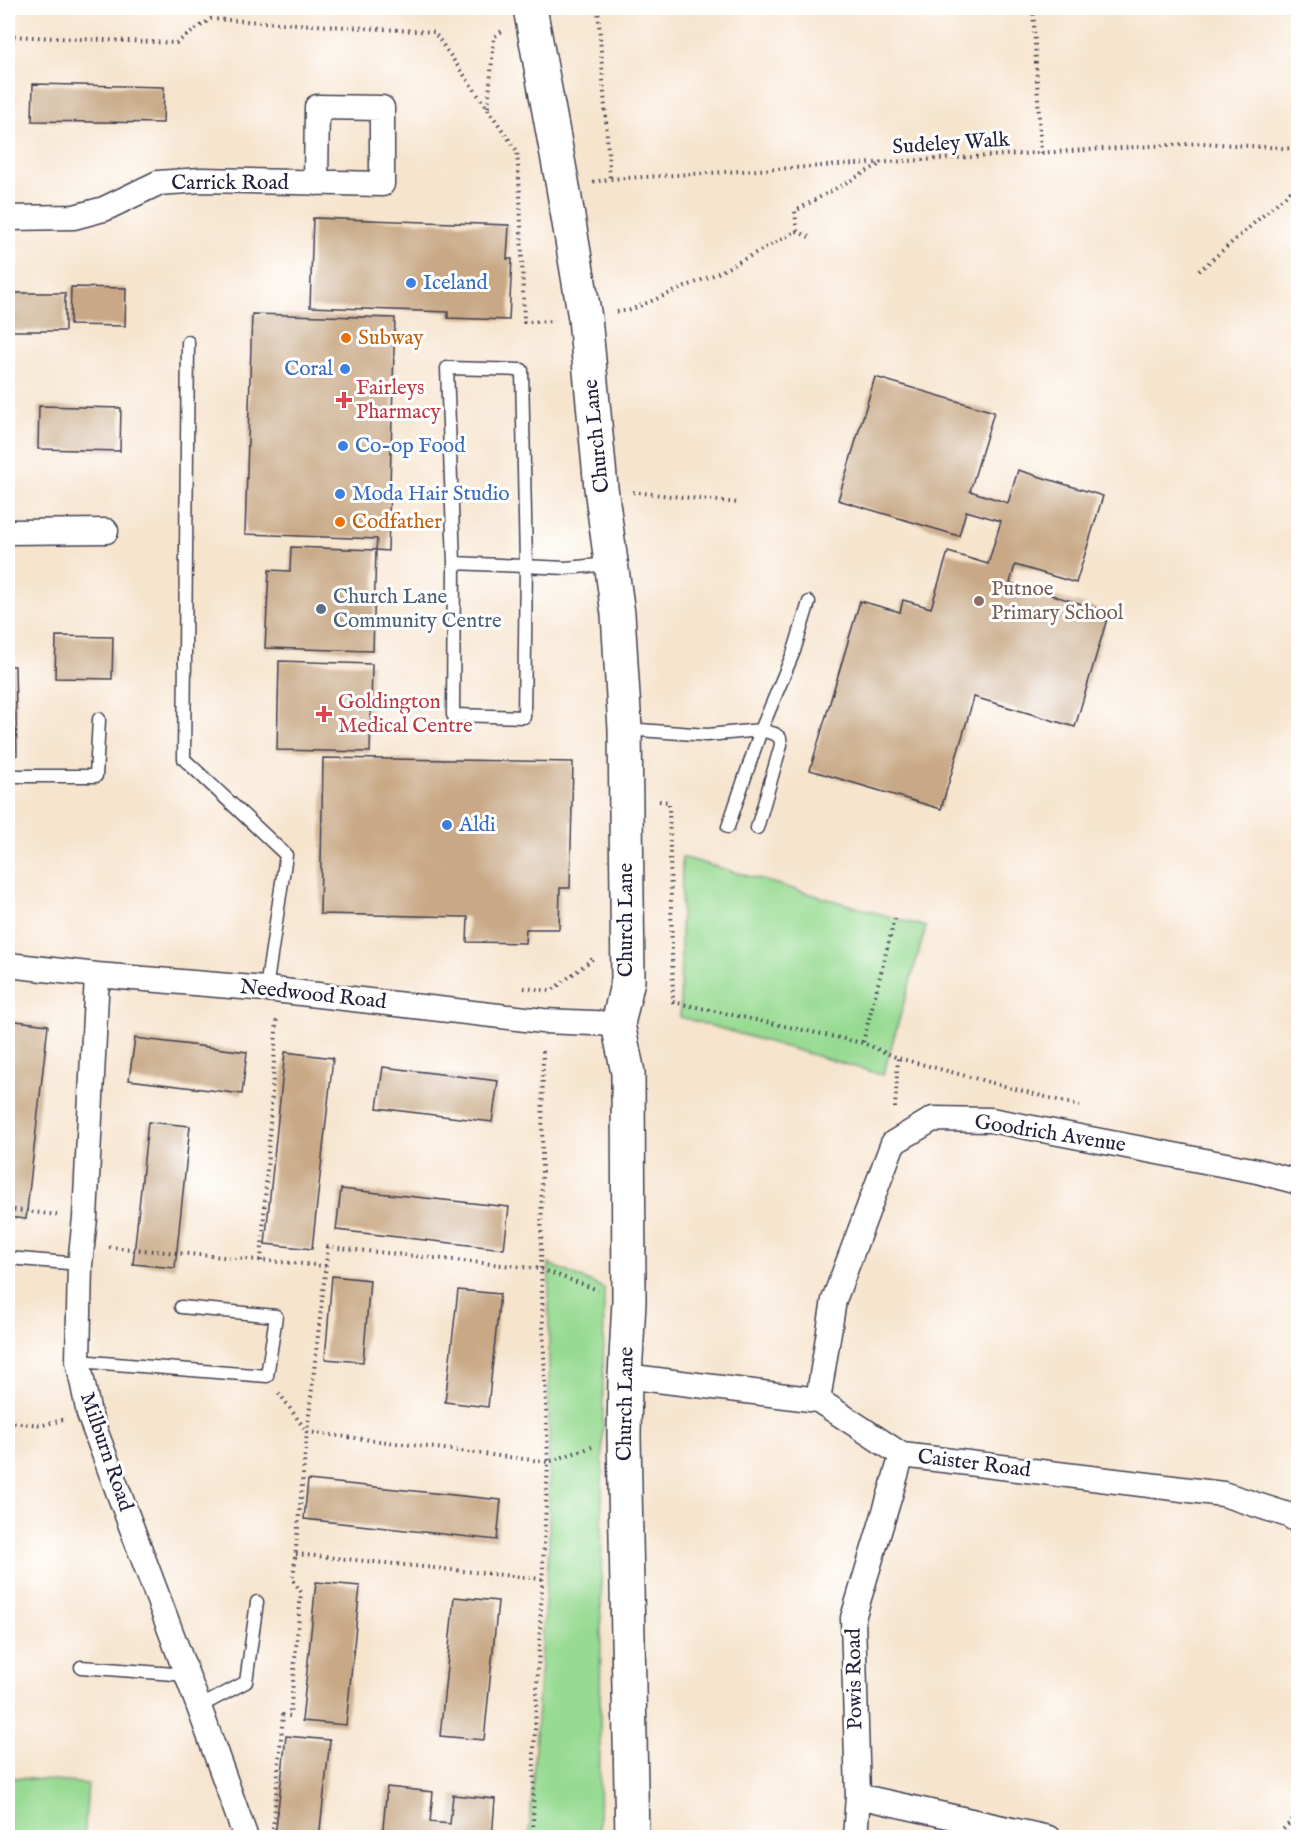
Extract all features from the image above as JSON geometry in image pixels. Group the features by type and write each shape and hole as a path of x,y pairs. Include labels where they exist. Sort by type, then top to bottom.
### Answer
{"street":[{"name":"Church Lane","path":"530,9 564,186 585,318 601,488 618,614 625,729 628,980 618,1023 628,1073 629,1302 624,1437 632,1838"},
{"name":"Carrick Road","path":"8,218 74,217 104,209 158,183 201,180 316,183"},
{"path":"8,532 106,531"},
{"name":"Needwood Road","path":"8,965 272,990 543,1021 618,1023"},
{"name":"Milburn Road","path":"97,975 85,1218 81,1254 78,1361 89,1414 246,1838"},
{"name":"Goodrich Avenue","path":"893,1143 933,1119 990,1120 1257,1171 1299,1182"},
{"path":"818,1400 834,1300 893,1143"},
{"name":"Caister Road","path":"625,1376 818,1400 902,1455 1224,1494 1288,1515 1299,1521"},
{"name":"Powis Road","path":"855,1838 858,1796 853,1618 902,1455"},
{"path":"858,1796 1048,1838"}],"lane":[{"path":"189,342 184,759 286,855 272,990"},
{"path":"447,368 522,370 526,565 524,717 453,715 454,563 447,368"},
{"path":"454,563 566,568 612,564"},
{"path":"728,827 760,730 794,651 810,602"},
{"path":"8,777 96,776 99,719"},
{"path":"625,729 707,735 760,730 775,734 780,738 781,745 758,828"},
{"path":"8,1258 81,1254"},
{"path":"78,1361 267,1376 276,1316 181,1307"},
{"path":"199,1707 246,1682 257,1602"},
{"path":"81,1667 187,1675"}],"path":[{"path":"598,8 610,179"},
{"path":"1032,8 1041,153"},
{"path":"488,108 494,37 530,9"},
{"path":"8,36 176,43 211,19 434,32 517,151 524,322"},
{"name":"Sudeley Walk","path":"797,231 795,212 882,163 1202,143 1299,149"},
{"path":"520,194 610,179 882,163"},
{"path":"1199,272 1299,185"},
{"path":"585,318 630,310 716,274 797,231 809,237"},
{"path":"601,488 739,502"},
{"path":"625,800 669,802 673,1002 863,1042 897,1058 893,1143"},
{"path":"863,1042 895,918"},
{"path":"516,987 551,991 595,957 595,946"},
{"path":"261,1261 272,990"},
{"path":"533,1838 534,1750 548,1462 541,1269 543,1021"},
{"path":"8,1209 85,1218"},
{"path":"273,1838 283,1715 290,1716 301,1592 293,1580 328,1247 541,1269 629,1302"},
{"path":"81,1254 261,1261 326,1266"},
{"path":"267,1376 307,1432 548,1462 624,1437"},
{"path":"8,1422 43,1425 89,1414"},
{"path":"296,1554 542,1579"},
{"path":"1275,1838 1299,1814"}],"green space":[{"path":"682,857 926,927 883,1075 680,1017"},
{"path":"549,1264 604,1288 599,1837 529,1837 549,1543"},
{"path":"8,1777 88,1784 84,1837 8,1837"}],"building":[{"path":"33,84 164,87 163,123 32,121"},
{"name":"Iceland","path":"313,218 509,225 507,259 512,259 509,320 448,318 448,312 310,307"},
{"path":"71,287 126,288 125,326 70,325"},
{"path":"8,293 65,293 65,331 8,331"},
{"path":"252,314 395,318 388,551 376,550 377,539 245,534"},
{"path":"875,377 994,412 970,491 1008,503 1018,470 1103,496 1076,583 1015,565 1010,583 1109,612 1075,727 974,697 941,809 810,770 860,601 900,612 903,600 931,608 948,552 988,564 1001,521 966,511 959,536 838,500"},
{"path":"39,406 121,408 120,451 38,449"},
{"name":"Church Lane Community Centre","path":"291,547 376,550 373,651 265,648 269,570 290,571"},
{"path":"56,636 113,637 112,679 55,678"},
{"name":"Goldington Medical Centre","path":"279,661 372,664 370,752 277,750"},
{"path":"8,666 15,666 17,755 8,756"},
{"name":"Aldi","path":"323,758 573,762 570,888 560,888 559,929 526,929 525,943 467,942 468,917 320,914"},
{"path":"8,1020 48,1025 26,1219 8,1217"},
{"path":"135,1038 247,1052 242,1094 129,1080"},
{"path":"285,1052 333,1058 312,1249 265,1244"},
{"path":"383,1067 498,1081 492,1122 377,1108"},
{"path":"148,1122 190,1126 175,1268 133,1264"},
{"path":"341,1189 509,1207 504,1249 336,1230"},
{"path":"332,1276 370,1280 363,1362 325,1359"},
{"path":"458,1290 500,1294 488,1407 445,1402"},
{"path":"308,1480 501,1500 497,1540 304,1519"},
{"path":"316,1582 360,1586 346,1725 302,1721"},
{"path":"454,1597 498,1601 484,1740 440,1736"},
{"path":"286,1736 330,1740 319,1838 275,1838"},
{"path":"387,1787 433,1792 430,1822 450,1824 453,1795 495,1799 492,1838 382,1838"}],"place":[{"name":"Iceland","path":"411,283"},
{"name":"Subway","path":"346,338"},
{"name":"Coral","path":"345,369"},
{"name":"Fairleys Pharmacy","path":"344,400"},
{"name":"Co-op Food","path":"343,446"},
{"name":"Moda Hair Studio","path":"340,494"},
{"name":"Codfather","path":"340,522"},
{"name":"Putnoe Primary School","path":"979,601"},
{"name":"Church Lane Community Centre","path":"321,609"},
{"name":"Goldington Medical Centre","path":"324,714"},
{"name":"Aldi","path":"447,825"}]}
